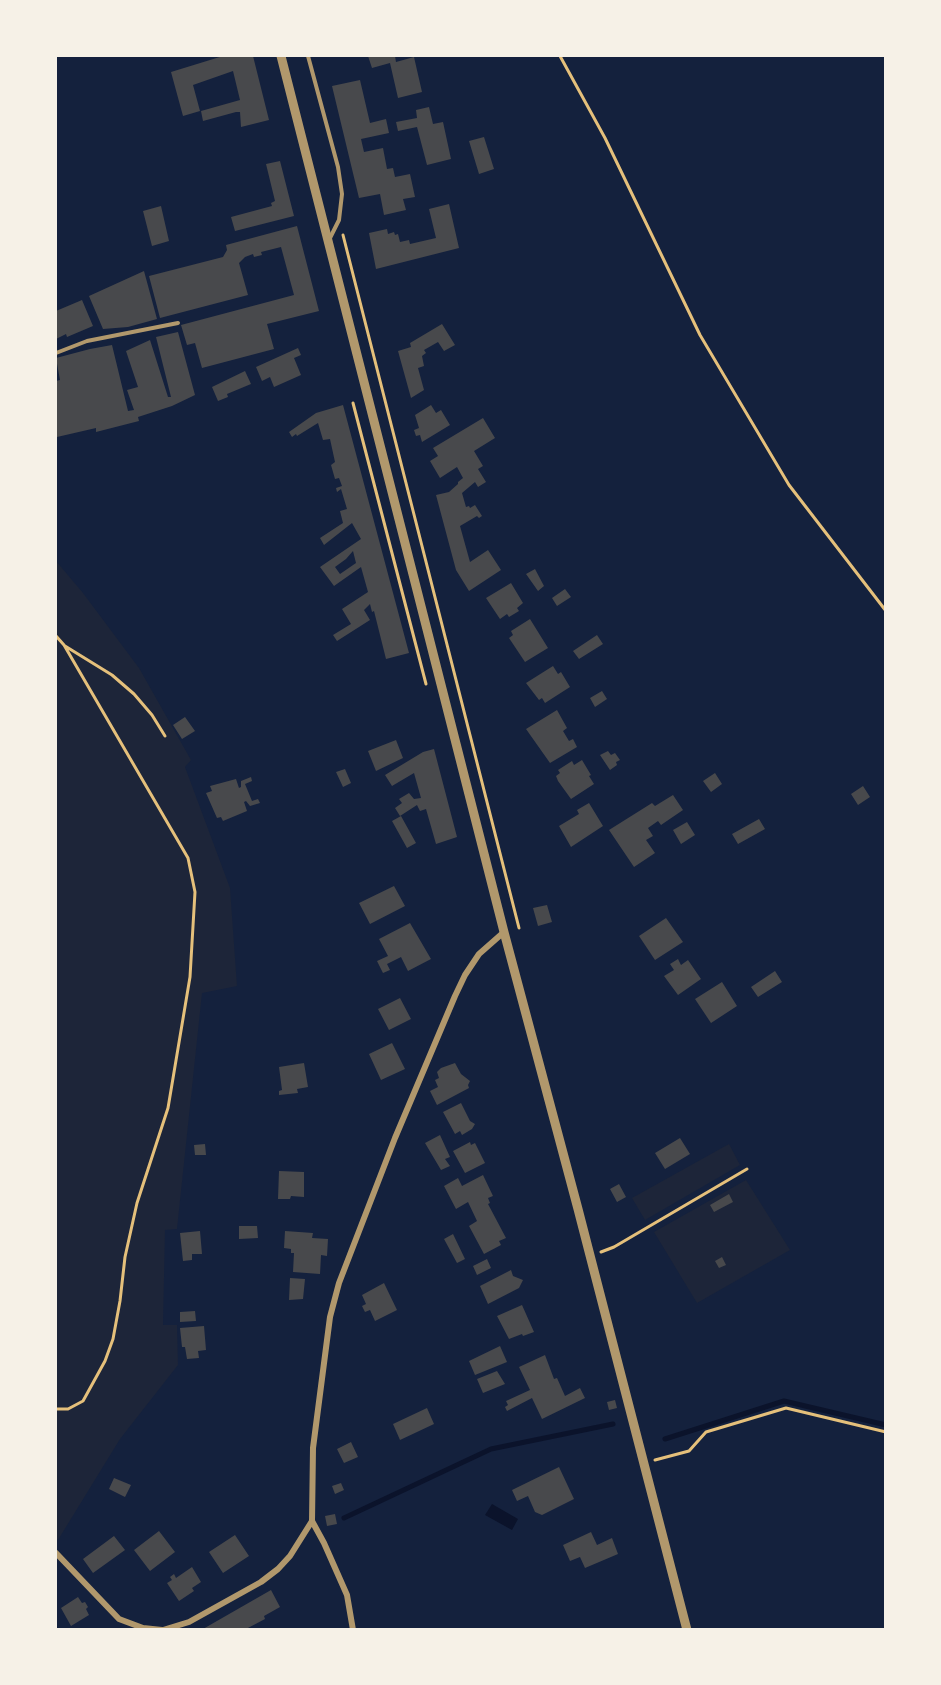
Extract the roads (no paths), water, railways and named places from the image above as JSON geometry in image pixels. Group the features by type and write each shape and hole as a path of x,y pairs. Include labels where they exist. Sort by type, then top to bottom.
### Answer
{"street":[{"path":"280,56 504,932 591,1256 687,1629"},
{"path":"353,1629 347,1595 312,1521 313,1448 330,1317 339,1283 395,1138 455,996 479,954 504,932"},
{"path":"56,1553 119,1618 143,1628 163,1629 189,1622 261,1582 290,1556 312,1521"}],"lane":[{"path":"308,56 338,167 342,194 339,220 329,242"},
{"path":"56,353 87,341 178,323"}],"waterway":[{"path":"665,1439 784,1401 886,1425"},
{"path":"344,1518 491,1449 613,1424"}]}
